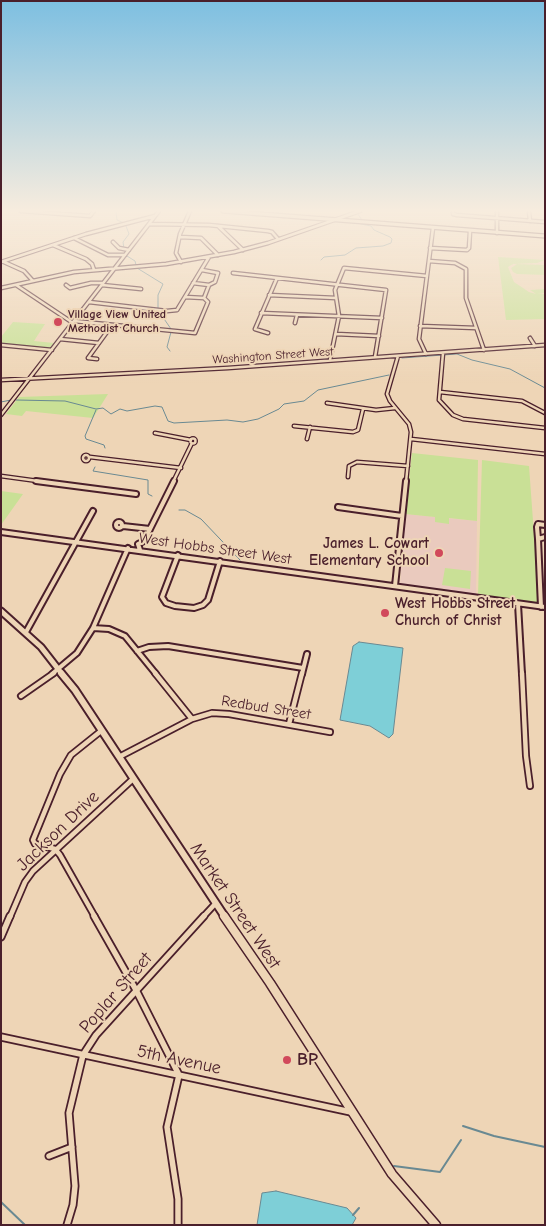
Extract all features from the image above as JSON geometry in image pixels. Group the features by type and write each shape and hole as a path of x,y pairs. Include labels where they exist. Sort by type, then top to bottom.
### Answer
{"main road":[{"name":"Market Street West","path":"1,611 26,632 59,669 215,904 270,983 392,1174 436,1225"}],"street":[{"path":"17,268 24,271 32,281"},
{"path":"1,288 94,270 113,268"},
{"path":"1,415 115,268"},
{"path":"330,360 339,316 339,305 334,293 344,268"},
{"path":"346,268 427,276"},
{"path":"426,354 420,343 420,326 428,268"},
{"path":"465,268 466,298 484,350"},
{"path":"89,302 174,310 179,307 193,283 202,270 218,273 214,283 209,285 193,283"},
{"path":"233,273 386,290 375,357"},
{"path":"268,333 256,331 261,313 276,278"},
{"path":"66,285 70,288 91,283 141,289"},
{"path":"16,285 73,322 196,333 208,302 204,298 185,297"},
{"path":"204,298 209,285"},
{"path":"269,295 336,298"},
{"path":"261,313 382,318"},
{"path":"295,323 297,315"},
{"path":"97,360 88,358 112,325"},
{"path":"420,326 476,328"},
{"path":"336,334 379,336"},
{"path":"530,338 536,346"},
{"path":"60,339 99,343"},
{"path":"1,345 52,350"},
{"name":"Washington Street West","path":"1,380 398,356 545,345"},
{"path":"443,353 441,404 456,417 545,428"},
{"path":"395,586 411,439 409,424 388,398 387,390 398,356"},
{"path":"440,392 522,401 545,413"},
{"path":"327,403 362,409 395,408"},
{"path":"294,426 356,432 362,409"},
{"path":"307,439 310,428"},
{"path":"140,550 146,545 144,540 181,468 192,442 155,434"},
{"path":"411,439 545,454"},
{"path":"90,457 181,468"},
{"path":"348,477 348,466 357,462 408,466"},
{"path":"1,476 136,494"},
{"path":"338,507 402,516"},
{"path":"26,632 94,511"},
{"path":"543,607 538,524 545,525"},
{"path":"123,526 150,529"},
{"name":"West Hobbs Street West","path":"1,532 128,548 543,607"},
{"path":"538,539 545,538"},
{"path":"21,696 59,669 77,653 93,628 128,548"},
{"path":"178,555 162,597 166,603 174,606 194,608 203,605 208,600 220,561"},
{"path":"518,604 526,756 530,786"},
{"path":"93,628 109,629 125,636 192,719"},
{"path":"137,651 149,647 168,646 303,668"},
{"path":"289,724 307,654"},
{"name":"Redbud Street","path":"119,757 192,719 206,714 218,713 330,732"},
{"path":"101,731 71,755 60,774 32,840 35,844 55,850 60,855 136,990 179,1075 168,1127 171,1162 178,1199 178,1225"},
{"name":"Jackson Drive","path":"1,937 25,882 33,871 132,779"},
{"name":"Poplar Street","path":"67,1225 73,1205 75,1186 69,1113 72,1095 84,1055 96,1035 215,904"},
{"name":"5th Avenue","path":"1,1037 351,1112"},
{"path":"49,1156 72,1147"}],"shaded area":[{"name":"James L. Cowart Elementary School","path":"405,514 477,521 476,595 400,585"}],"green space":[{"path":"499,268 508,268 514,282 529,292 536,294 530,290 545,289 545,293 538,293 545,294 545,319 506,320"},
{"path":"511,268 545,268 545,275 517,274"},
{"path":"13,322 45,324 34,341 54,343 49,349 1,344 1,337"},
{"path":"108,394 93,418 26,411 22,416 6,414 19,397"},
{"path":"412,453 478,460 477,521 449,518 449,524 435,522 435,517 405,514"},
{"path":"482,460 529,466 539,603 478,595"},
{"path":"1,491 23,494 1,525"},
{"path":"445,568 471,571 470,589 442,585"}],"water":[{"path":"359,642 403,648 393,734 389,738 370,726 340,720 353,646"},
{"path":"276,1191 347,1208 356,1218 352,1225 257,1225 262,1193"}],"waterway":[{"path":"137,268 163,284 158,295 158,310 171,329"},
{"path":"170,351 167,347 171,332"},
{"path":"402,358 457,354 472,360 510,369 545,388"},
{"path":"16,400 65,401 96,409 103,408 111,414 120,409 127,411 155,406 162,407 168,421 174,423 227,420 243,422 258,419 279,409 284,404 304,401 318,390 389,375"},
{"path":"1,402 11,400"},
{"path":"96,410 85,436 86,439 104,445 105,448"},
{"path":"95,467 93,471 148,480 148,494 152,496"},
{"path":"179,510 185,510 201,519 240,560"},
{"path":"463,1126 494,1136 545,1147"},
{"path":"394,1166 440,1172 461,1140"},
{"path":"1,1202 25,1225"},
{"path":"353,1215 359,1208"}],"place":[{"name":"Village View United Methodist Church","path":"58,322"},
{"name":"James L. Cowart Elementary School","path":"439,553"},
{"name":"West Hobbs Street Church of Christ","path":"385,613"},
{"name":"BP","path":"287,1060"}]}
